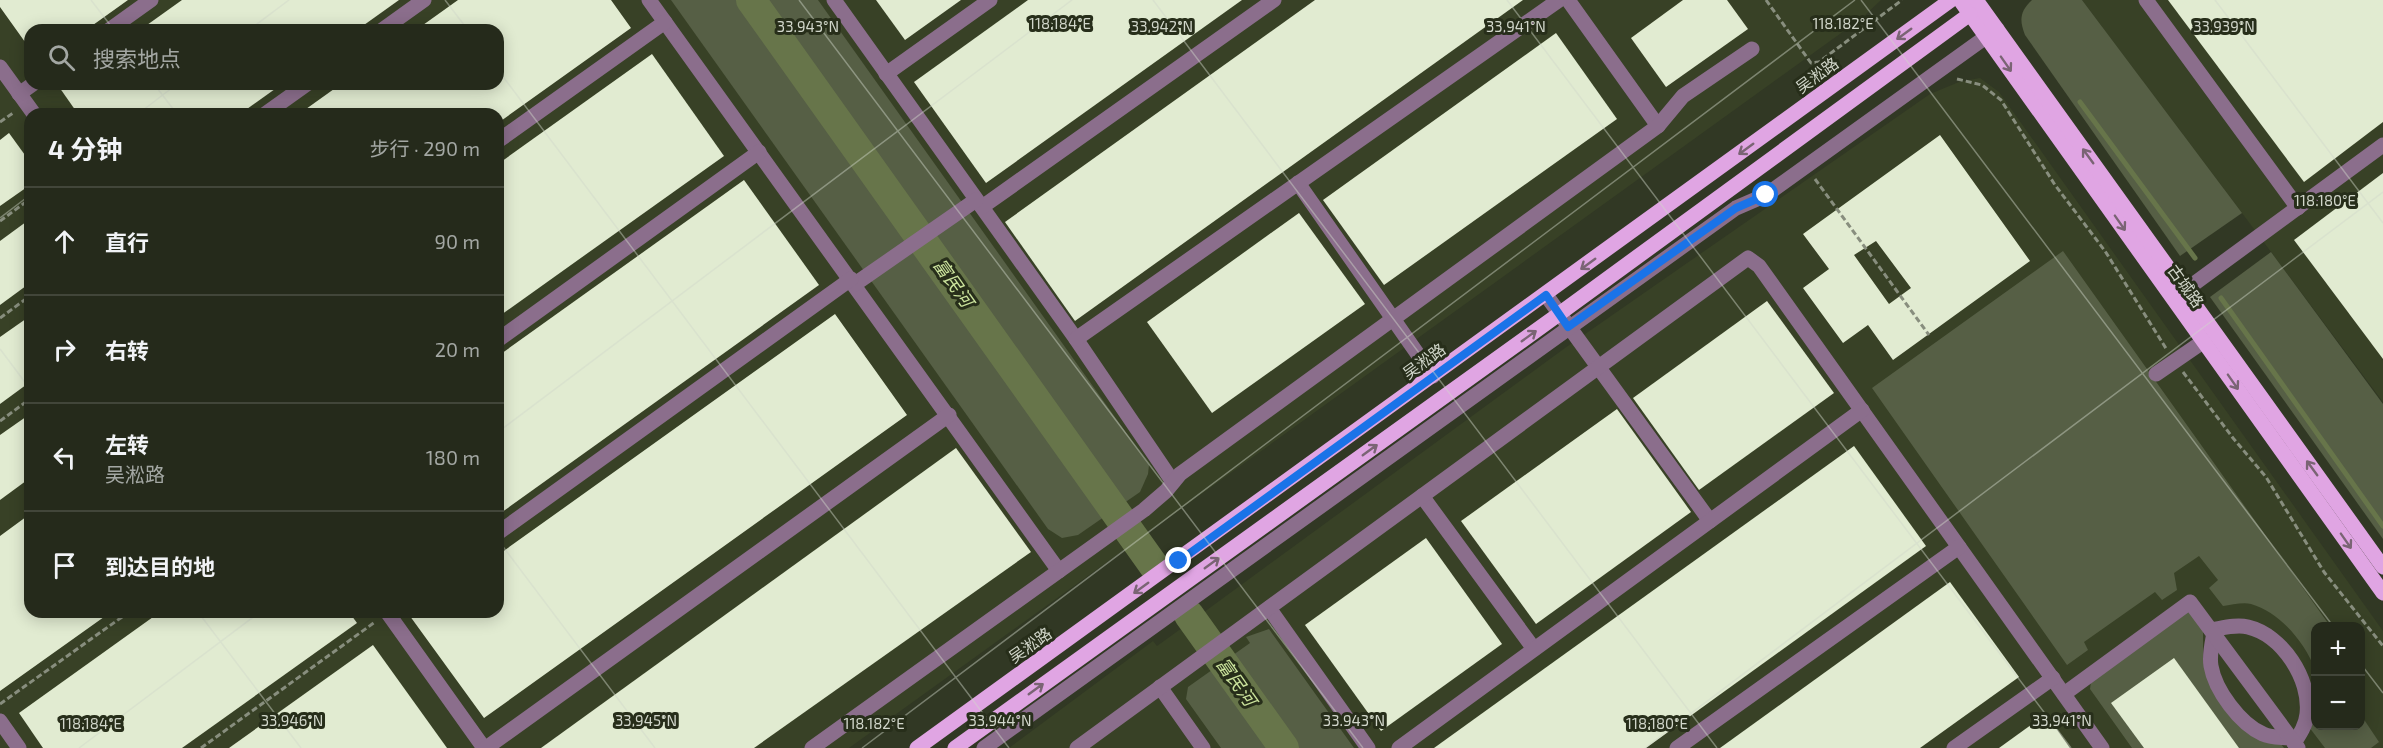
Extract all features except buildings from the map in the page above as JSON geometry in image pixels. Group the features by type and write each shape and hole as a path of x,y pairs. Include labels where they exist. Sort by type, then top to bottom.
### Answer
{"main road":[{"name":"吴淞路","path":"917,748 1951,0"},
{"name":"古城路","path":"1960,0 1979,5 1992,33 2179,295 2383,567"},
{"path":"955,748 1564,320 1979,5"},
{"name":"古城路","path":"2179,295 2204,341 2383,593"}],"lane":[{"path":"117,24 151,0"},
{"path":"390,24 424,0"},
{"path":"649,0 1059,571"},
{"path":"834,0 1076,339 1173,482"},
{"path":"886,74 990,0"},
{"path":"504,529 853,282 950,217 979,203 1274,0"},
{"path":"1076,339 1559,0"},
{"path":"1569,0 1658,126"},
{"path":"2146,0 2298,208"},
{"path":"504,137 665,22"},
{"path":"984,748 1564,320 1736,208 1766,195 1992,33"},
{"path":"812,748 1144,510 1180,474 1658,126 1683,96 1752,49"},
{"path":"0,67 30,108"},
{"path":"19,94 25,90"},
{"path":"273,108 299,90"},
{"path":"2179,295 2383,145"},
{"path":"504,336 759,152"},
{"path":"1298,183 1433,376"},
{"path":"1077,748 1748,258 1759,266 2102,748"},
{"path":"1546,295 1710,521"},
{"path":"2156,374 2204,341"},
{"path":"1400,748 1862,411"},
{"path":"392,618 485,748 949,415"},
{"path":"1422,496 1534,649"},
{"path":"1677,748 1959,547"},
{"path":"2064,694 2190,602 2294,743"},
{"path":"1269,608 1368,748"},
{"path":"2212,632 2248,627 2266,635 2283,649 2297,672 2307,697 2306,723 2294,743"},
{"path":"2212,632 2210,652 2215,682 2244,721 2264,735 2294,743"},
{"path":"1954,748 2053,678"},
{"path":"1160,687 1203,748"},
{"path":"0,720 19,748"}],"path":[{"path":"1766,0 1811,63 1819,62 1902,0"},
{"path":"1806,166 1929,335"},
{"path":"0,221 24,204"},
{"path":"0,318 24,300"},
{"path":"0,421 24,403"},
{"path":"0,704 121,618"},
{"path":"201,748 380,618"}],"shaded area":[{"path":"0,0 1881,0 1862,18 849,748 0,748"},
{"path":"671,0 818,0 1149,465 1148,474 1140,492 1078,535 1062,538 1048,529"},
{"path":"2032,0 2082,0 2242,213 2180,256 2025,35 2022,16"},
{"path":"2082,0 2383,0 2383,402 2242,213"},
{"path":"1980,78 1999,92 2383,631 2383,748 1009,748 1153,641 1157,646 1565,348 1930,94 1959,82"},
{"path":"2063,251 2327,622 2311,622 2311,660 2290,630 2272,614 2248,603 2223,606 2209,588 2218,580 2199,556 2174,573 2177,590 2162,600 2155,592 2084,642 2088,650 2067,665 1872,388"},
{"path":"2271,252 2383,404 2383,539 2210,297"},
{"path":"2190,608 2203,625 2203,658 2246,727 2281,744 2284,748 2132,748 2090,689 2091,682"},
{"path":"1269,629 1354,748 1221,748 1186,699 1188,687 1250,643 1246,637"},
{"path":"2365,721 2379,742 2371,748 2325,748 2311,730 2365,730"}],"waterway":[{"name":"富民河","path":"751,0 1154,566"},
{"path":"2080,102 2195,258"},
{"path":"2221,298 2383,526"},
{"name":"富民河","path":"1189,615 1284,748"}],"route":[{"path":"1179,561 1546,295 1568,327 1736,208 1766,195"}]}
